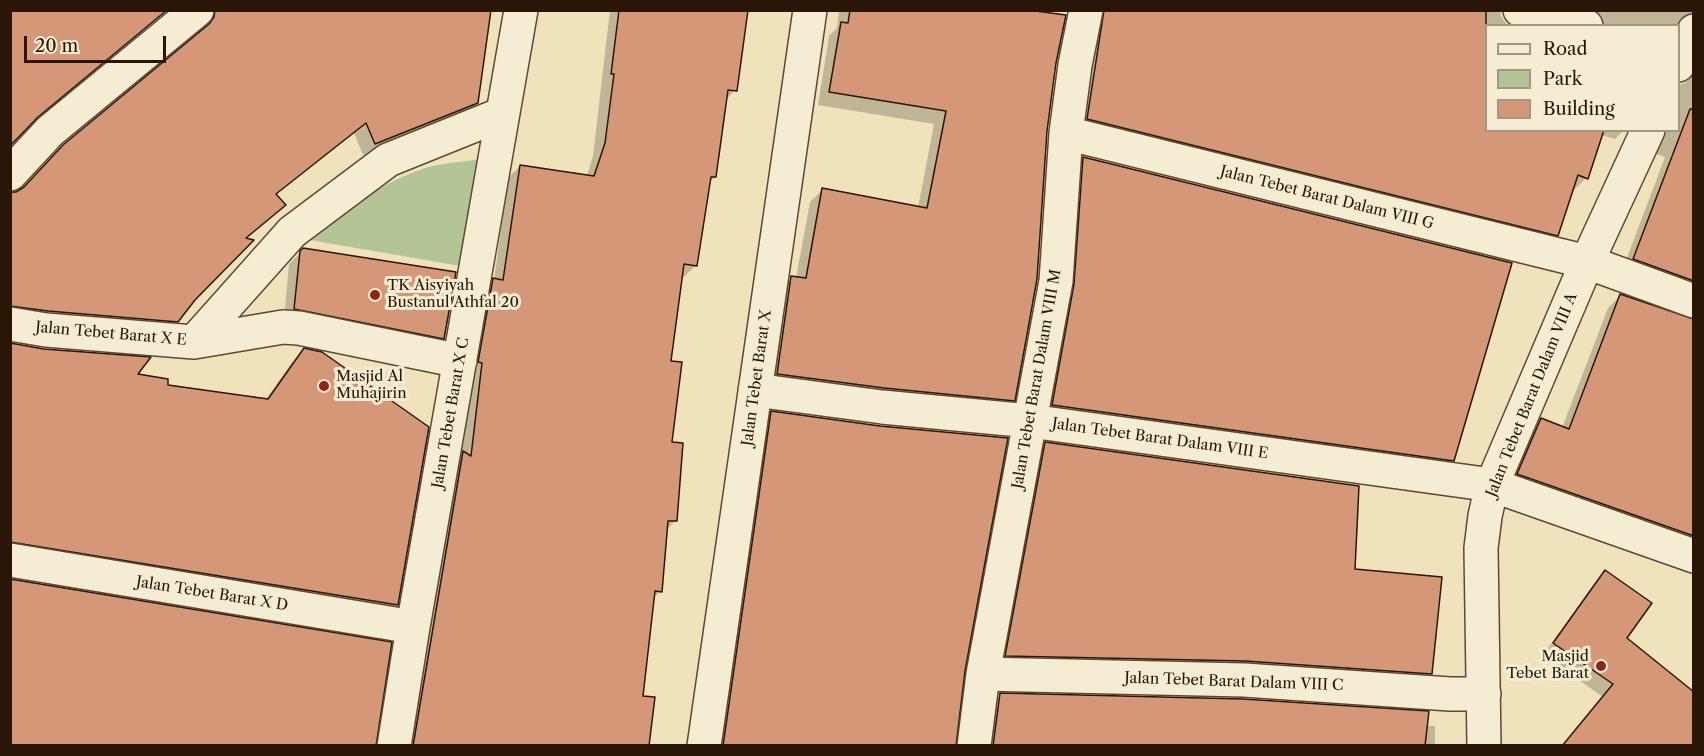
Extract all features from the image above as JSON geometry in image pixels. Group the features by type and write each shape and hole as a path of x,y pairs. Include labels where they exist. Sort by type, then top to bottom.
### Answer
{"street":[{"path":"10,174 50,131 197,10"},
{"name":"Jalan Tebet Barat X C","path":"394,746 521,10"},
{"name":"Jalan Tebet Barat X","path":"704,746 810,10"},
{"name":"Jalan Tebet Barat Dalam VIII M","path":"974,746 983,674 1056,281 1066,133 1075,65 1086,10"},
{"path":"1520,10 1578,24"},
{"path":"194,342 292,232 388,160 502,114"},
{"name":"Jalan Tebet Barat Dalam VIII A","path":"1484,746 1481,548 1492,485 1587,262 1647,132"},
{"name":"Jalan Tebet Barat Dalam VIII G","path":"1066,133 1587,262 1694,301"},
{"name":"Jalan Tebet Barat X E","path":"10,324 46,330 194,342 283,327 299,328 460,361"},
{"name":"Jalan Tebet Barat Dalam VIII E","path":"755,390 882,407 1030,421 1492,485 1694,556"},
{"name":"Jalan Tebet Barat X D","path":"10,560 413,627"},
{"name":"Jalan Tebet Barat Dalam VIII C","path":"983,674 1244,680 1450,694 1484,694"}],"green space":[{"path":"481,159 466,267 310,240 349,208 394,181 432,166"}],"building":[{"path":"10,10 167,10 38,117 10,146"},
{"path":"215,10 491,10 478,103 375,144 366,123 276,194 286,205 246,238 254,240 195,300 178,322 10,306 10,192 16,192 24,187 63,145 209,24 214,17"},
{"path":"619,10 748,10 737,91 728,90 716,177 711,177 697,266 684,264 671,361 682,362 672,442 683,443 677,521 668,521 662,592 655,591 643,696 655,697 649,746 413,746 463,451 471,456 482,363 478,362 493,278 503,280 520,165 594,176 605,143"},
{"path":"850,10 1028,10 1066,15 1056,63 1047,131 1037,279 1015,401 884,388 777,374 791,276 806,278 822,188 927,208 946,111 829,92 841,22 848,23"},
{"path":"1104,10 1486,10 1485,132 1603,132 1588,179 1578,175 1558,236 1087,119"},
{"path":"1690,109 1694,109 1694,281 1633,259"},
{"path":"1083,157 1512,263 1454,461 1052,405 1074,284"},
{"name":"TK Aisyiyah Bustanul Athfal 20","path":"303,248 456,272 444,339 294,309 300,251"},
{"path":"1620,294 1694,319 1694,536 1517,474 1541,418 1569,429"},
{"path":"10,343 44,349 151,357 138,374 168,379 168,385 268,399 304,348 322,352 429,427 398,605 10,542"},
{"path":"771,411 880,426 1008,438 965,671 956,746 723,746"},
{"path":"1045,442 1359,486 1355,569 1442,577 1432,674 1245,661 1005,656"},
{"path":"1605,570 1652,603 1627,638 1694,692 1694,746 1562,746 1613,684 1553,643"},
{"path":"10,579 392,642 376,746 10,746"},
{"path":"1000,693 1243,699 1429,711 1425,746 993,746"}],"place":[{"name":"TK Aisyiyah Bustanul Athfal 20","path":"375,295"},
{"name":"Masjid Al Muhajirin","path":"324,386"},
{"name":"Masjid Tebet Barat","path":"1601,666"}]}
